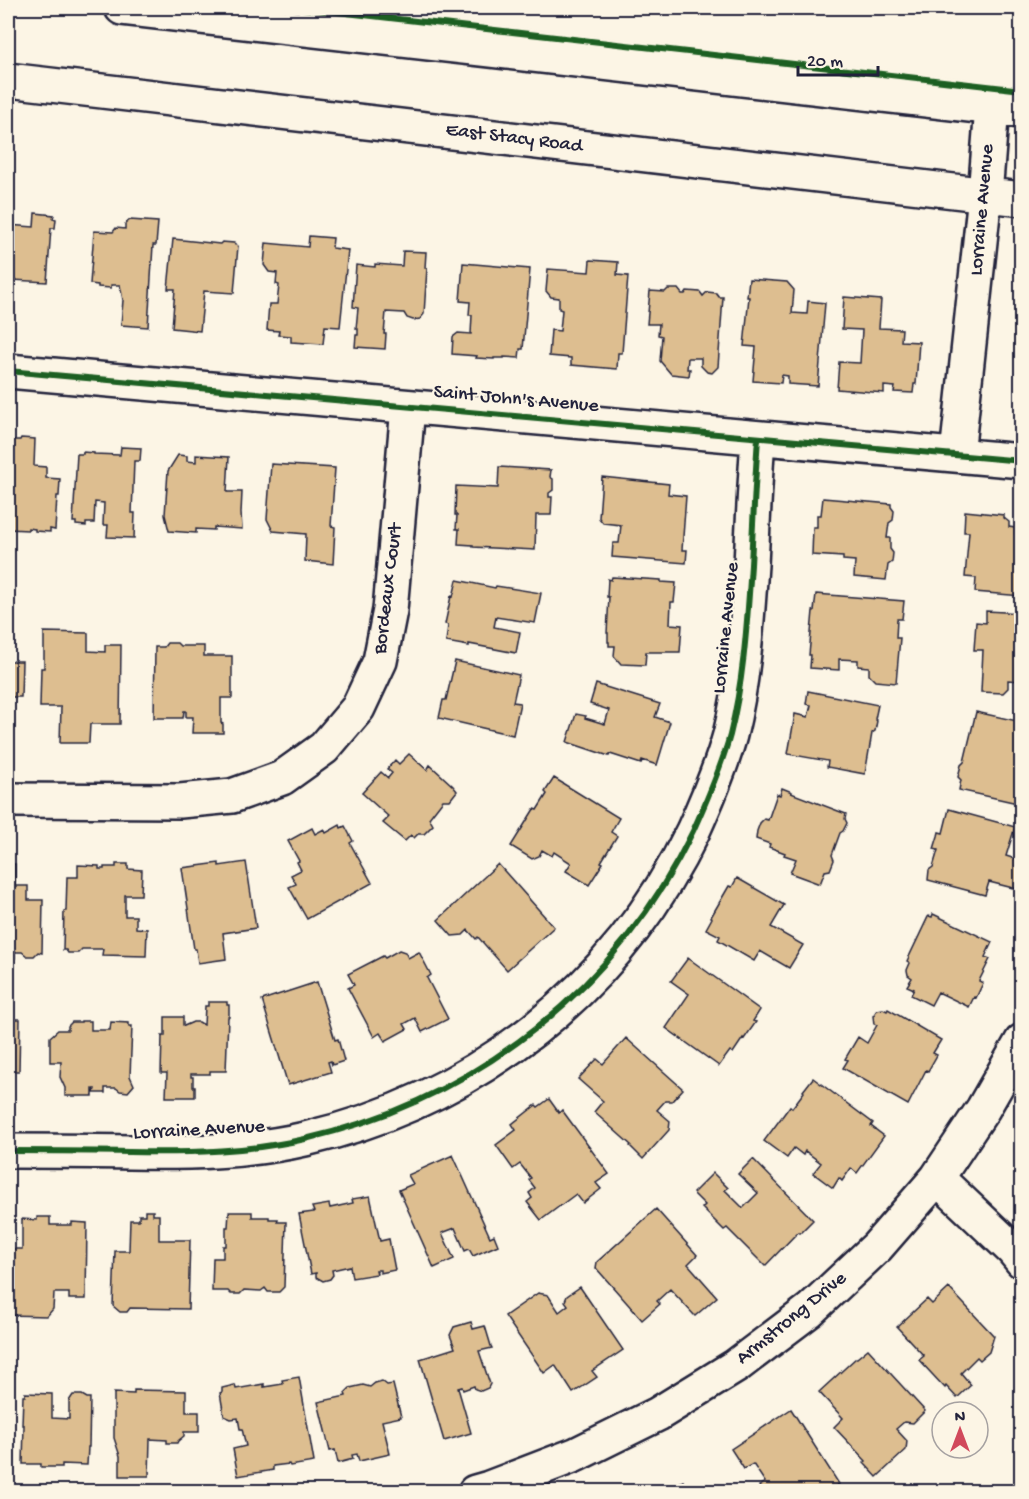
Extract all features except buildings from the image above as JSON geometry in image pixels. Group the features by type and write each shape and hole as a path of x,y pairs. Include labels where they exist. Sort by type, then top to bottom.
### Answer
{"street":[{"path":"122,8 1007,109"},
{"name":"East Stacy Road","path":"8,80 1022,199"},
{"name":"Lorraine Avenue","path":"957,455 985,195 1007,109"},
{"name":"Saint John's Avenue","path":"8,371 1022,461"},
{"name":"Bordeaux Court","path":"8,800 180,801 232,796 282,778 324,748 358,708 380,661 390,610 408,407"},
{"name":"Lorraine Avenue","path":"8,1151 236,1150 304,1140 370,1121 433,1094 493,1061 548,1020 597,973 641,920 678,862 707,801 729,736 743,669 758,438"},
{"name":"Armstrong Drive","path":"474,1491 489,1488 576,1455 658,1414 736,1366 810,1310 877,1247 937,1178 983,1109 1022,1041"},
{"path":"937,1178 1014,1250 1022,1261"}],"cycle path":[{"path":"302,8 1022,90"},
{"path":"8,371 1022,461"},
{"path":"8,1151 195,1152 262,1147 305,1139 368,1121 427,1096 483,1066 535,1029 582,987 624,940 662,888 693,831 730,735 739,693 744,651 758,438"}]}
